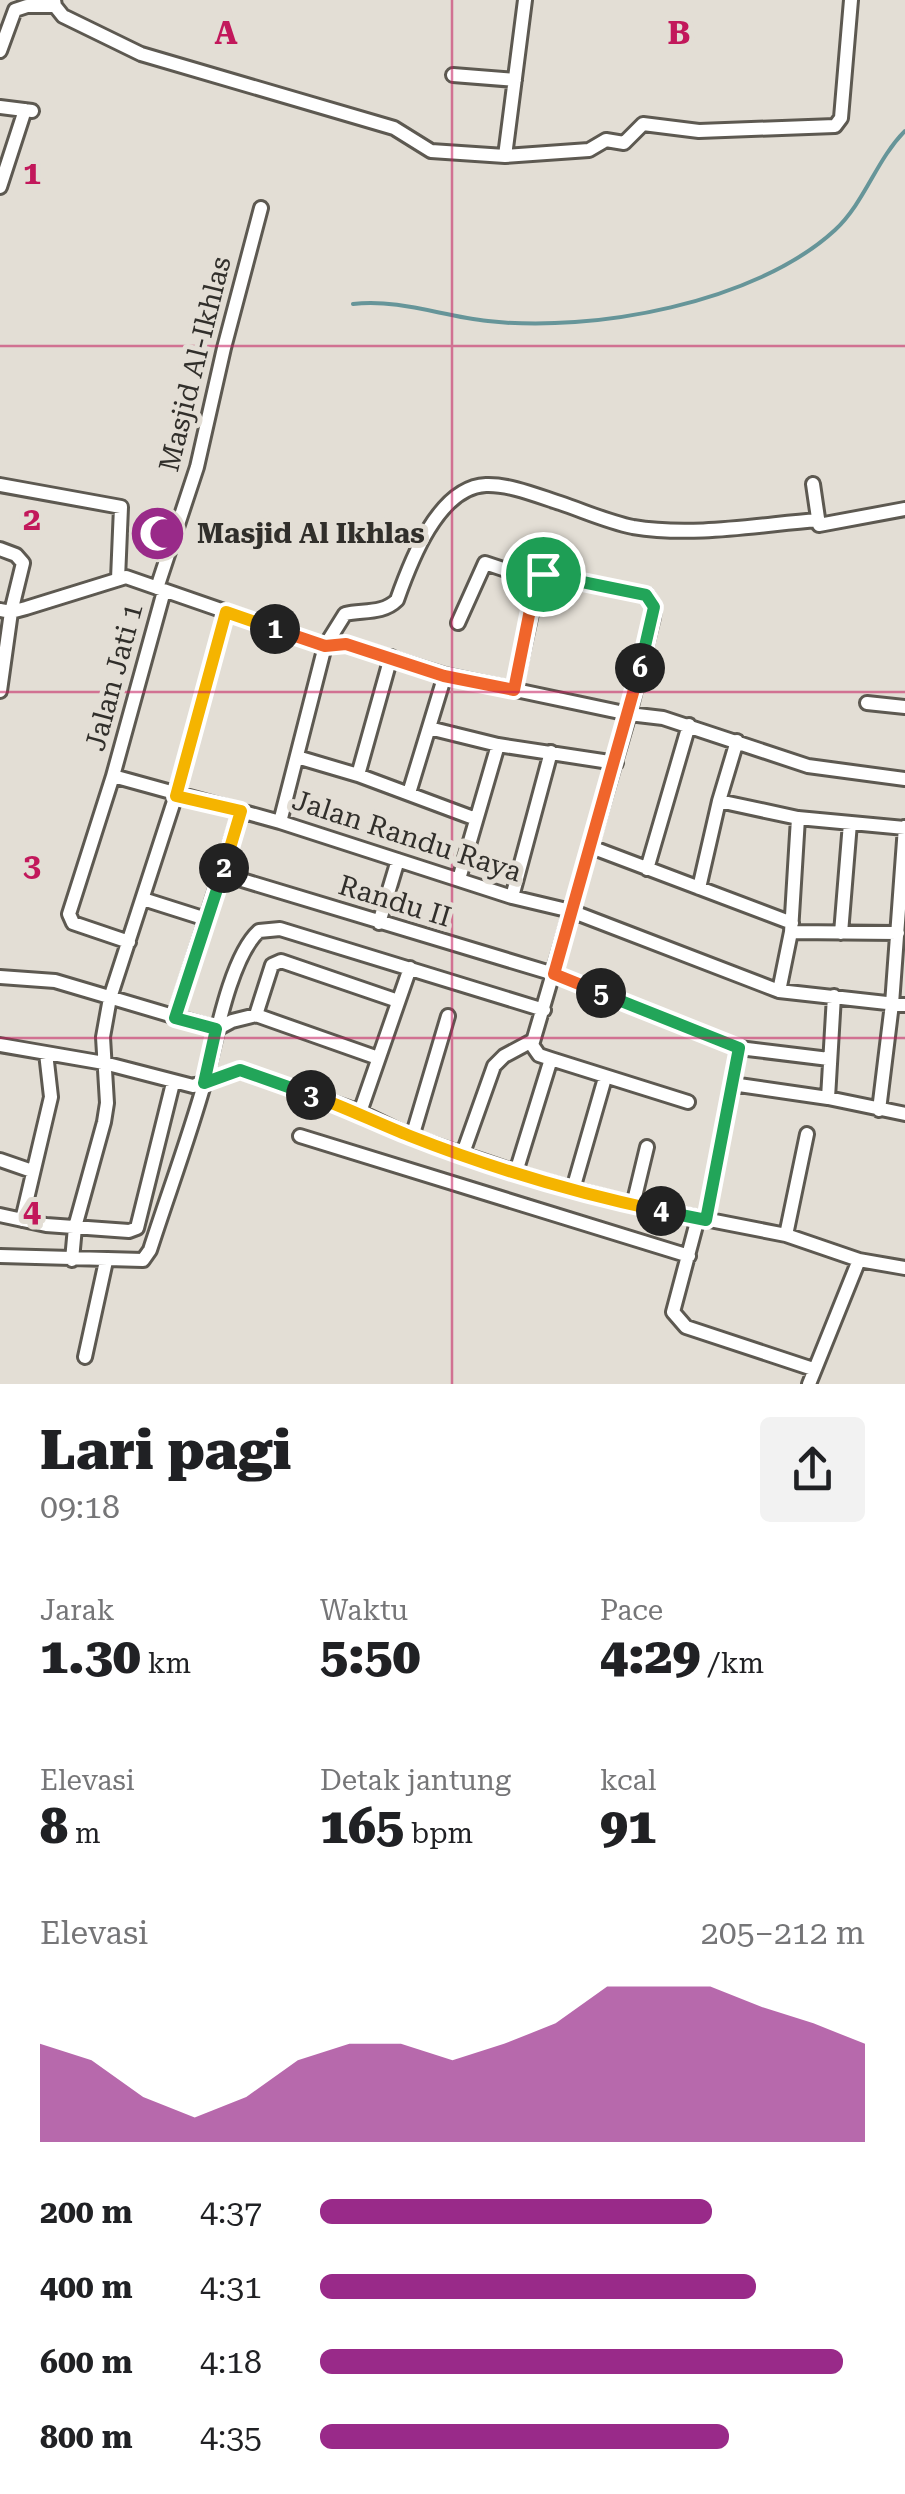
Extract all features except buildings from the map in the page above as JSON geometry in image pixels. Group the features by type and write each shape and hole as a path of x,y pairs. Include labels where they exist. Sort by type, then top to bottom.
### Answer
{"street":[{"path":"505,156 525,0"},
{"path":"0,51 16,10 54,3 64,16 141,54 394,128 430,151 505,156 589,150 606,140 624,143 643,124 700,131 834,126 840,118 843,99 851,0"},
{"path":"454,75 515,80"},
{"path":"0,106 29,111 0,187"},
{"name":"Masjid Al-Ikhlas","path":"160,590 197,467 261,208"},
{"path":"813,484 817,520 822,525 905,508"},
{"path":"0,485 121,507 118,579"},
{"path":"280,822 325,646 345,614 378,611 397,600 420,545 440,513 466,489 482,485 509,488 633,527 691,530 817,520"},
{"path":"0,549 16,554 22,563 6,610 0,692"},
{"path":"458,623 484,562 536,580"},
{"path":"514,690 536,580 543,574 646,595 652,600 653,617 616,763 532,1042 534,1050 551,1059 688,1102"},
{"path":"6,610 126,577 325,646 346,644 444,676 663,718 808,766 905,780"},
{"name":"Jalan Jati 1","path":"129,942 73,923 69,914 113,776 160,590"},
{"path":"72,1260 75,1227 107,1103 103,1038 110,998 176,796 226,612"},
{"path":"358,775 392,658"},
{"path":"409,794 444,676"},
{"path":"868,703 905,707"},
{"path":"647,869 689,725"},
{"path":"429,728 498,745 616,763"},
{"path":"700,888 718,802 737,741"},
{"path":"459,879 498,745"},
{"path":"512,897 550,752"},
{"path":"296,757 358,775 476,819"},
{"name":"Jalan Randu Raya","path":"113,776 280,822 512,897 571,912 779,991 898,1004"},
{"path":"718,802 798,818 905,828 898,1004 879,1110"},
{"path":"175,1018 241,811"},
{"path":"779,991 792,927 798,818"},
{"path":"841,933 850,823"},
{"path":"590,847 792,927 898,934"},
{"path":"379,924 398,860"},
{"name":"Randu II","path":"222,874 554,974 739,1048 829,1059"},
{"path":"144,899 206,920"},
{"path":"0,1256 140,1262 150,1250 204,1083 216,1029 245,950 260,931 280,929 544,1010"},
{"path":"256,1016 272,964 277,961 398,1001"},
{"path":"360,1112 410,968"},
{"path":"0,977 55,981 216,1029 241,1017 256,1016 378,1058"},
{"path":"828,1098 834,996"},
{"path":"412,1137 448,1016"},
{"path":"463,1153 494,1066 504,1056 532,1042"},
{"path":"0,1045 104,1063 193,1086 240,1070 360,1112 412,1137 573,1189 633,1205 786,1234 859,1260 905,1268"},
{"path":"739,1048 702,1219 673,1312 681,1323 812,1369"},
{"path":"22,1220 51,1098 46,1053"},
{"path":"516,1172 551,1059"},
{"path":"573,1189 605,1078"},
{"path":"0,1215 75,1227 129,1231 138,1228 173,1083"},
{"path":"732,1084 905,1114"},
{"path":"786,1234 807,1134"},
{"path":"300,1136 689,1256"},
{"path":"633,1205 647,1148"},
{"path":"0,1160 32,1171"},
{"path":"809,1384 859,1260"},
{"path":"85,1357 106,1262"}],"waterway":[{"path":"353,304 388,304 471,319 530,324 623,317 718,294 762,277 802,255 835,230 855,207 905,131"}],"place":[{"name":"Masjid Al Ikhlas","path":"158,533"}],"route":[{"path":"543,574 646,595 654,607 616,763 554,974 739,1048 706,1220 539,1180 412,1137 360,1112 240,1070 204,1083 216,1029 175,1018 241,811 176,796 226,612 325,646 346,644 444,676 514,690 536,580 543,574"}]}
